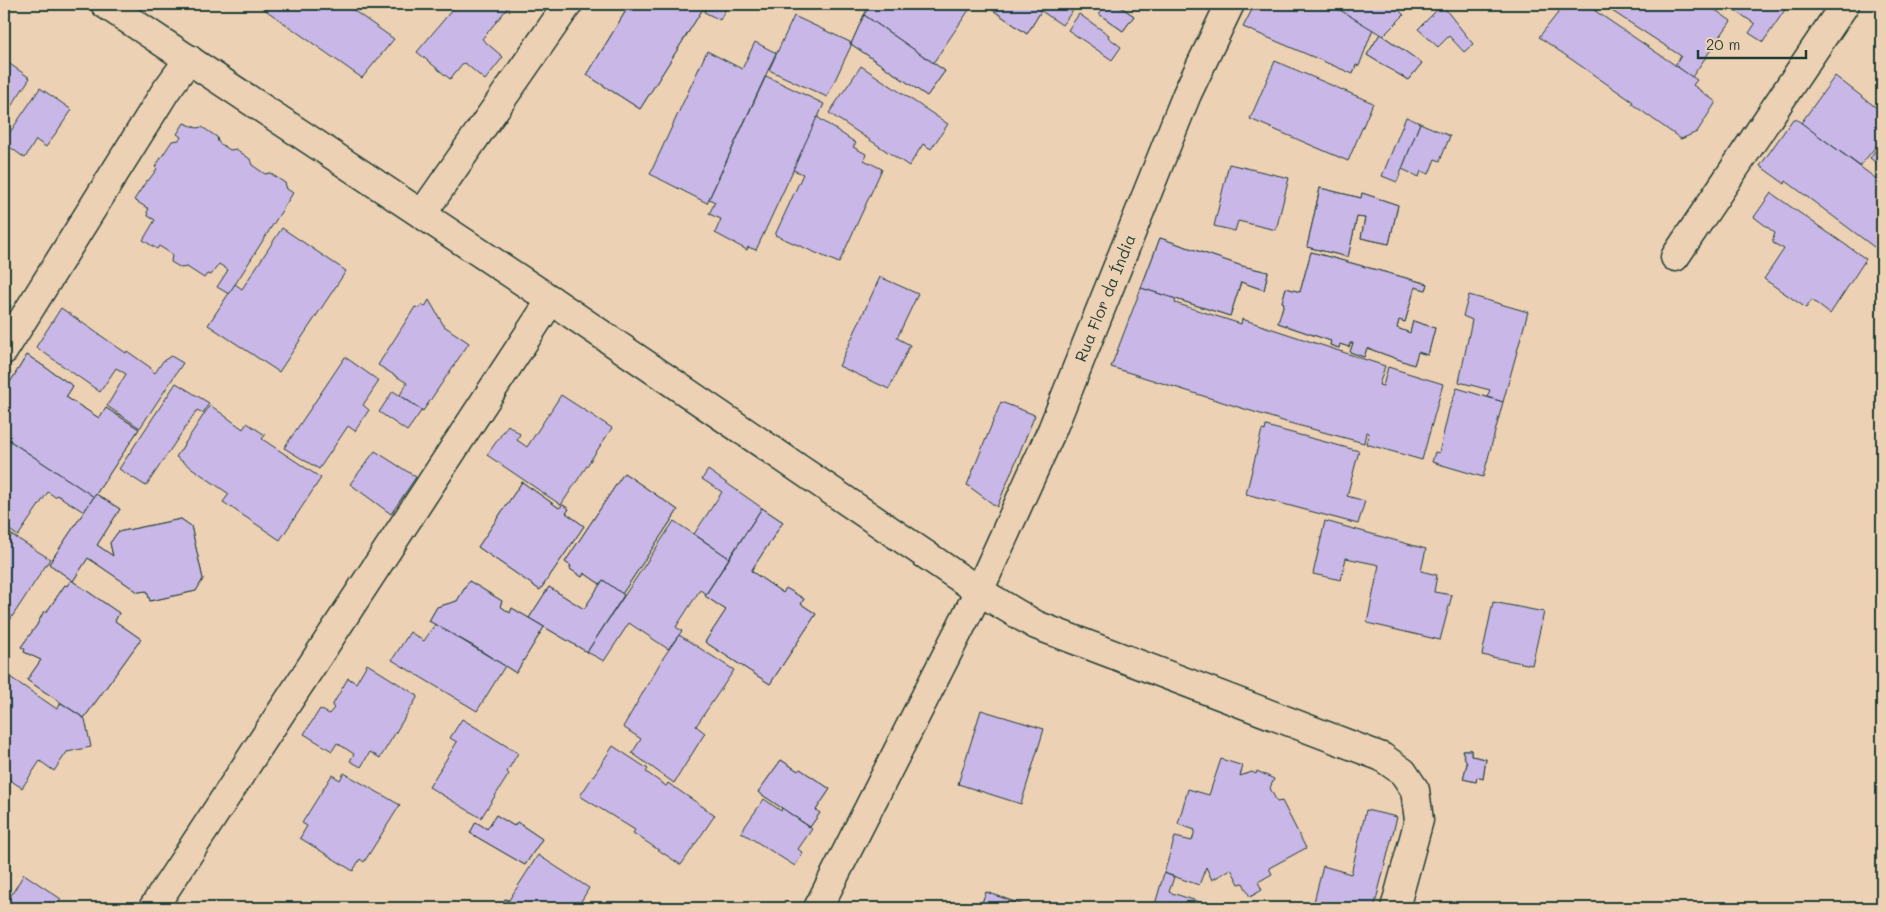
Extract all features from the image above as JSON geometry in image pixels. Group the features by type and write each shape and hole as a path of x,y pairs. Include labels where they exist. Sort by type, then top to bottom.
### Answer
{"street":[{"path":"105,4 551,300 979,591 1036,625 1382,758 1403,772 1414,790 1419,820 1395,908"},
{"path":"422,214 568,4"},
{"name":"Rua Flor da Índia","path":"818,908 979,591 1052,430 1187,94 1230,4"},
{"path":"1675,257 1846,4"},
{"path":"4,350 160,101 189,59"},
{"path":"153,908 551,300"}],"building":[{"path":"257,4 357,4 353,10 394,39 362,78"},
{"path":"457,4 511,4 482,39 503,57 485,80 465,63 462,64 450,79 417,52"},
{"path":"630,4 706,4 640,109 587,75"},
{"path":"630,4 706,4 640,109 587,75"},
{"path":"708,4 728,4 720,20 704,12"},
{"path":"870,4 973,4 933,63 864,15"},
{"path":"993,4 1031,4 1041,11 1027,34 990,8"},
{"path":"993,4 1031,4 1041,11 1027,34 990,8"},
{"path":"1031,4 1066,4 1074,9 1062,25"},
{"path":"1105,4 1116,4 1134,16 1123,31 1099,14"},
{"path":"1105,4 1116,4 1134,16 1123,31 1099,14"},
{"path":"1255,4 1330,4 1373,29 1359,66 1356,65 1353,74 1243,27"},
{"path":"1330,4 1392,4 1404,15 1383,36"},
{"path":"1565,4 1585,4 1697,80 1693,85 1716,102 1697,132 1681,139 1632,104 1633,102 1539,37"},
{"path":"1585,4 1601,4 1596,11"},
{"path":"1617,4 1707,4 1731,21 1692,77 1675,65 1681,56 1612,11"},
{"path":"1726,4 1789,4 1763,42 1749,33 1755,24"},
{"path":"1442,5 1473,44 1464,52 1449,36 1438,47 1418,29"},
{"path":"1079,14 1109,35 1108,37 1121,47 1112,60 1068,30"},
{"path":"864,15 945,71 927,96 851,44"},
{"path":"864,15 945,71 927,96 851,44"},
{"path":"794,16 850,42 851,46 827,97 769,70"},
{"path":"1380,34 1422,63 1408,80 1367,55"},
{"path":"1380,34 1422,63 1408,80 1367,55"},
{"path":"755,42 776,53 707,203 650,174 707,51 742,69"},
{"path":"4,60 30,78 4,117"},
{"path":"1275,61 1373,103 1348,161 1250,119"},
{"path":"861,66 948,124 931,149 923,144 909,166 829,113"},
{"path":"766,76 824,104 756,250 748,247 747,250 715,233 721,219 709,214 715,202 709,199"},
{"path":"1835,76 1882,112 1882,139 1860,166 1801,123"},
{"path":"40,88 72,110 46,147 36,140 25,158 4,143 4,141"},
{"path":"817,117 856,143 853,147 866,154 864,160 882,169 839,263 775,235 803,174 793,170"},
{"path":"1406,117 1420,123 1397,182 1382,176"},
{"path":"1793,119 1796,119 1882,183 1882,253 1786,181 1785,184 1760,166"},
{"path":"184,123 197,128 202,127 217,137 218,142 230,150 236,149 250,159 252,165 265,174 270,173 285,183 287,189 293,193 229,294 217,287 228,270 219,264 211,275 207,274 204,278 187,267 181,268 171,262 172,254 159,246 157,249 143,240 155,220 148,216 147,212 149,209 134,200 157,169 155,167 172,141 179,140 181,137 177,134"},
{"path":"1420,123 1450,136 1440,161 1435,159 1429,174 1421,171 1419,177 1402,169"},
{"path":"1882,141 1882,167 1870,158"},
{"path":"1229,164 1289,178 1276,230 1238,221 1235,231 1214,226"},
{"path":"1320,188 1361,198 1362,193 1398,205 1389,244 1361,238 1365,218 1357,217 1348,257 1307,247"},
{"path":"1320,188 1361,198 1362,193 1398,205 1389,244 1361,238 1365,218 1357,217 1348,257 1307,247"},
{"path":"1771,193 1866,259 1830,314 1812,300 1806,308 1764,279 1784,249 1773,243 1775,233 1754,217"},
{"path":"282,228 346,271 279,372 208,325 235,284 242,289"},
{"path":"1160,238 1242,266 1268,272 1264,290 1241,282 1230,316 1141,288"},
{"path":"1160,238 1242,266 1268,272 1264,290 1241,282 1230,316 1141,288"},
{"path":"1311,252 1428,284 1426,290 1415,287 1405,322 1399,320 1397,328 1410,333 1413,321 1435,328 1428,355 1418,352 1414,365 1367,348 1364,357 1350,352 1353,343 1350,343 1349,347 1340,344 1339,348 1330,345 1331,341 1278,323 1286,288 1300,292"},
{"path":"1311,252 1428,284 1426,290 1415,287 1405,322 1399,320 1397,328 1410,333 1413,321 1435,328 1428,355 1418,352 1414,365 1367,348 1364,357 1350,352 1353,343 1350,343 1349,347 1340,344 1339,348 1330,345 1331,341 1278,323 1286,288 1300,292"},
{"path":"880,277 918,294 897,338 910,345 889,389 839,366"},
{"path":"1141,288 1176,299 1175,303 1241,324 1242,319 1385,366 1379,385 1383,386 1388,367 1443,384 1422,460 1366,444 1369,433 1366,432 1364,443 1286,422 1111,367"},
{"path":"1469,295 1528,312 1503,402 1487,397 1490,390 1459,382 1472,320 1463,316"},
{"path":"429,300 444,326 469,343 423,411 400,395 407,383 378,365 415,307 419,308 422,305 425,307"},
{"path":"4,302 11,306 4,316"},
{"path":"61,308 126,353 127,351 155,373 163,361 171,356 183,363 140,428 107,406 126,374 116,368 100,392 36,347"},
{"path":"27,355 73,386 66,397 99,418 106,408 139,429 94,497 4,437 4,392"},
{"path":"27,355 73,386 66,397 99,418 106,408 139,429 94,497 4,437 4,392"},
{"path":"345,357 379,381 363,405 369,410 355,431 348,426 319,469 284,448"},
{"path":"176,383 209,403 203,413 197,410 146,486 119,469"},
{"path":"1457,388 1503,402 1483,477 1432,462 1435,452 1439,453 1449,410"},
{"path":"393,391 422,410 407,431 379,412"},
{"path":"561,395 612,428 561,505 487,455 508,425 520,434 517,440 527,447"},
{"path":"1001,402 1035,415 997,507 967,485"},
{"path":"210,405 243,429 247,423 265,435 262,439 321,478 280,540 223,502 229,494 176,457"},
{"path":"1266,426 1359,451 1347,496 1365,501 1358,524 1246,494 1262,430 1265,431"},
{"path":"4,437 94,497 84,512 57,495 55,497 48,492 18,536 4,526"},
{"path":"375,451 416,477 391,514 350,484"},
{"path":"708,470 762,508 729,558 694,534 722,492 702,479"},
{"path":"624,473 678,510 622,594 603,580 600,584 584,573 582,577 570,569 571,566 565,562"},
{"path":"624,473 678,510 622,594 603,580 600,584 584,573 582,577 570,569 571,566 565,562"},
{"path":"522,482 559,508 563,505 569,509 566,513 584,526 540,590 478,547"},
{"path":"522,482 559,508 563,505 569,509 566,513 584,526 540,590 478,547"},
{"path":"96,494 120,509 97,545 113,556 110,543 118,532 181,519 191,526 203,579 196,591 150,601 147,591 138,592 88,558 73,581 49,564"},
{"path":"96,494 120,509 97,545 113,556 110,543 118,532 181,519 191,526 203,579 196,591 150,601 147,591 138,592 88,558 73,581 49,564"},
{"path":"762,508 783,522 751,571 783,593 786,588 804,599 801,604 816,614 770,684 705,642 726,610 705,596"},
{"path":"762,508 783,522 751,571 783,593 786,588 804,599 801,604 816,614 770,684 705,642 726,610 705,596"},
{"path":"674,521 729,558 706,594 700,590 676,627 682,631 668,649 629,623 604,661 587,652"},
{"path":"1325,521 1426,549 1421,571 1437,575 1434,592 1452,595 1440,640 1367,623 1379,565 1346,558 1341,580 1313,574"},
{"path":"4,530 50,559 4,629"},
{"path":"71,580 119,613 115,621 141,639 84,718 27,680 41,660 24,652 25,649 21,647 37,625 44,611 46,613 65,585 67,586"},
{"path":"71,580 119,613 115,621 141,639 84,718 27,680 41,660 24,652 25,649 21,647 37,625 44,611 46,613 65,585 67,586"},
{"path":"603,580 624,595 587,652 529,618 549,587 584,609"},
{"path":"603,580 624,595 587,652 529,618 549,587 584,609"},
{"path":"469,581 502,601 500,606 510,613 512,608 544,627 516,673 429,621 437,607 457,601"},
{"path":"469,581 502,601 500,606 510,613 512,608 544,627 516,673 429,621 437,607 457,601"},
{"path":"1493,602 1544,612 1532,665 1482,655"},
{"path":"435,624 505,666 477,711 392,660 410,632 424,641"},
{"path":"679,635 734,670 696,726 705,733 674,783 632,753 641,739 623,727 663,658"},
{"path":"367,664 418,696 380,758 370,752 361,767 350,761 354,754 337,743 332,751 304,734 320,709 329,714 334,708 332,706 348,678 356,683"},
{"path":"4,673 57,709 61,703 85,719 91,747 67,752 54,771 40,761 22,788 7,778 4,783"},
{"path":"981,710 1044,729 1021,804 958,784"},
{"path":"462,719 518,753 507,772 509,774 481,818 429,787 457,742 450,738"},
{"path":"613,746 648,769 646,772 666,786 668,783 715,815 681,865 633,833 635,830 580,796"},
{"path":"1462,750 1471,750 1471,756 1486,759 1483,779 1477,777 1476,782 1463,779 1467,764"},
{"path":"1462,750 1471,750 1471,756 1486,759 1483,779 1477,777 1476,782 1463,779 1467,764"},
{"path":"1221,759 1243,766 1240,776 1252,772 1256,774 1257,771 1274,779 1270,788 1277,802 1282,801 1306,848 1269,868 1272,874 1258,882 1262,890 1250,897 1243,883 1239,884 1231,869 1212,880 1206,867 1199,885 1164,873 1175,837 1192,841 1195,830 1178,824 1188,789 1209,795"},
{"path":"781,760 798,771 800,769 830,789 816,810 820,813 810,827 758,792"},
{"path":"781,760 798,771 800,769 830,789 816,810 820,813 810,827 758,792"},
{"path":"344,773 400,805 364,862 360,859 353,871 300,838 307,826 302,823 332,775 340,780"},
{"path":"764,799 781,811 782,808 812,829 798,849 803,853 795,866 741,832"},
{"path":"1366,810 1397,817 1374,908 1343,908 1314,902 1323,866 1351,874"},
{"path":"496,815 514,826 517,822 542,839 525,865 470,833 476,822 487,829"},
{"path":"496,815 514,826 517,822 542,839 525,865 470,833 476,822 487,829"},
{"path":"538,855 589,888 577,908 519,908 505,899 509,900"},
{"path":"1164,873 1174,877 1169,892 1218,908 1154,908"},
{"path":"24,874 61,899 55,908 4,907"},
{"path":"986,892 1032,908 980,908"},
{"path":"986,892 1032,908 980,908"},
{"path":"505,899 519,908 499,908"},
{"path":"505,899 519,908 499,908"}]}
